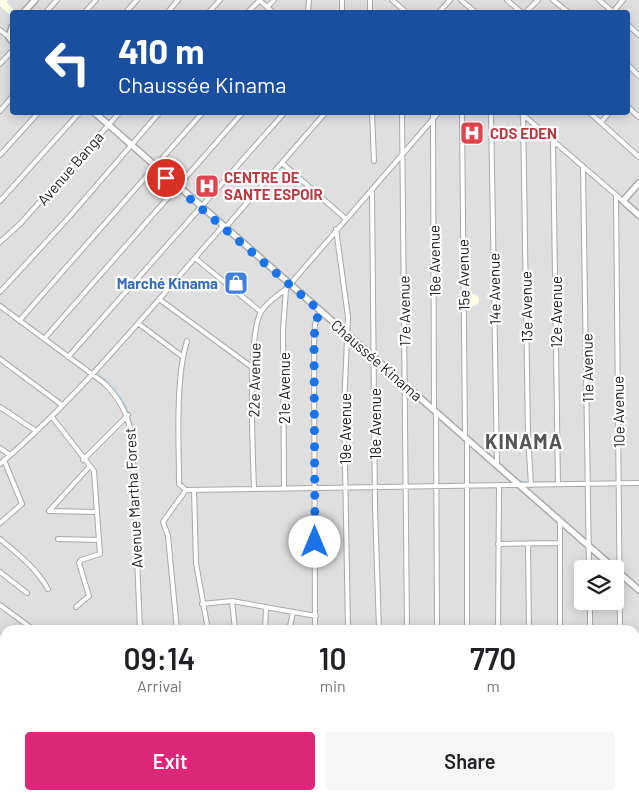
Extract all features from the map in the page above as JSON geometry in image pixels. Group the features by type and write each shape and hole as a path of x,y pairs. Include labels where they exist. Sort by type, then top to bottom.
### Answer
{"street":[{"path":"26,10 35,0"},
{"path":"48,10 57,0"},
{"path":"88,10 96,0"},
{"path":"128,10 138,0"},
{"path":"170,10 178,0"},
{"path":"211,10 220,0"},
{"path":"250,10 259,0 270,10"},
{"path":"267,8 274,0"},
{"path":"392,0 402,10"},
{"path":"441,10 450,0"},
{"path":"461,0 473,10"},
{"path":"507,0 519,10"},
{"path":"528,10 538,0"},
{"path":"553,0 566,10"},
{"path":"599,0 611,10"},
{"path":"615,10 623,0"},
{"path":"0,30 10,38"},
{"path":"0,64 10,53"},
{"path":"630,67 639,76"},
{"path":"0,111 10,99"},
{"path":"0,155 36,115"},
{"path":"0,201 77,115"},
{"name":"Chaussée Kinama","path":"97,115 288,286 347,334 604,560"},
{"name":"Avenue Banga","path":"0,242 20,224 117,115"},
{"path":"0,292 70,216 157,115"},
{"path":"19,321 200,115"},
{"path":"44,339 241,115"},
{"path":"68,357 282,115"},
{"path":"0,464 52,417 93,374 323,115"},
{"path":"372,115 374,161"},
{"name":"17e Avenue","path":"402,115 407,625"},
{"name":"16e Avenue","path":"433,115 437,625"},
{"path":"195,258 261,312 288,286 436,115"},
{"name":"15e Avenue","path":"462,115 468,485 467,625"},
{"name":"14e Avenue","path":"491,115 497,466"},
{"name":"13e Avenue","path":"521,115 531,483"},
{"path":"523,115 639,215"},
{"path":"593,115 639,157"},
{"path":"601,122 607,115"},
{"name":"12e Avenue","path":"553,140 558,483"},
{"path":"282,163 346,219"},
{"name":"11e Avenue","path":"584,167 589,560"},
{"path":"623,201 639,182"},
{"name":"18e Avenue","path":"372,189 375,488 379,625"},
{"name":"10e Avenue","path":"616,195 619,483 616,560"},
{"name":"19e Avenue","path":"336,229 348,317 344,408 348,625"},
{"name":"21e Avenue","path":"284,488 283,330 288,286"},
{"path":"159,299 253,368"},
{"name":"Avenue Martha Forest","path":"0,306 93,374 116,395 128,416 132,436 140,625"},
{"path":"315,625 314,342 315,324 320,311"},
{"name":"22e Avenue","path":"254,489 253,368 256,326 261,312"},
{"path":"139,324 183,357"},
{"path":"187,341 183,357 179,417 179,484 186,490 346,486 375,488 437,485 499,486 531,483 639,483"},
{"path":"0,359 62,405"},
{"path":"0,406 36,431"},
{"path":"83,460 128,416"},
{"path":"52,417 83,460 90,466 95,476 99,556 81,560 79,563 89,596 76,607"},
{"path":"0,448 10,455"},
{"path":"0,523 22,504 4,460"},
{"path":"90,466 49,511 97,512"},
{"path":"498,625 499,486"},
{"path":"177,625 168,536 163,522 186,490"},
{"path":"194,490 196,563 207,625"},
{"path":"560,520 560,625"},
{"path":"58,538 99,540"},
{"path":"0,539 23,558 42,578 48,590"},
{"path":"498,544 559,543"},
{"path":"528,545 529,625"},
{"path":"0,572 27,593"},
{"name":"Chaussée Kinama","path":"624,577 639,590"},
{"path":"202,604 232,601 293,614 316,616"},
{"path":"232,601 234,625"},
{"path":"0,605 27,625"},
{"path":"265,625 266,608"},
{"path":"590,610 590,625"},
{"name":"10e Avenue","path":"619,610 620,625"},
{"path":"291,625 293,614"}],"shaded area":[{"path":"0,0 639,0 639,625 0,625"},
{"path":"0,0 8,0 6,2 14,10 10,10 10,15 0,6"},
{"path":"471,294 475,294 479,300 475,306 471,306 467,302 467,298"}],"waterway":[{"path":"96,371 109,383 125,404 132,430"},
{"path":"517,481 528,482"},
{"path":"532,482 556,482"},
{"path":"529,488 531,492"}],"place":[{"name":"CDS EDEN","path":"472,133"},
{"name":"CENTRE DE SANTE ESPOIR","path":"207,186"},
{"name":"Marché Kinama","path":"236,283"}],"district":[{"name":"KINAMA","path":"524,441"}],"route":[{"path":"166,178 320,311 315,324 314,342 315,542"}]}
